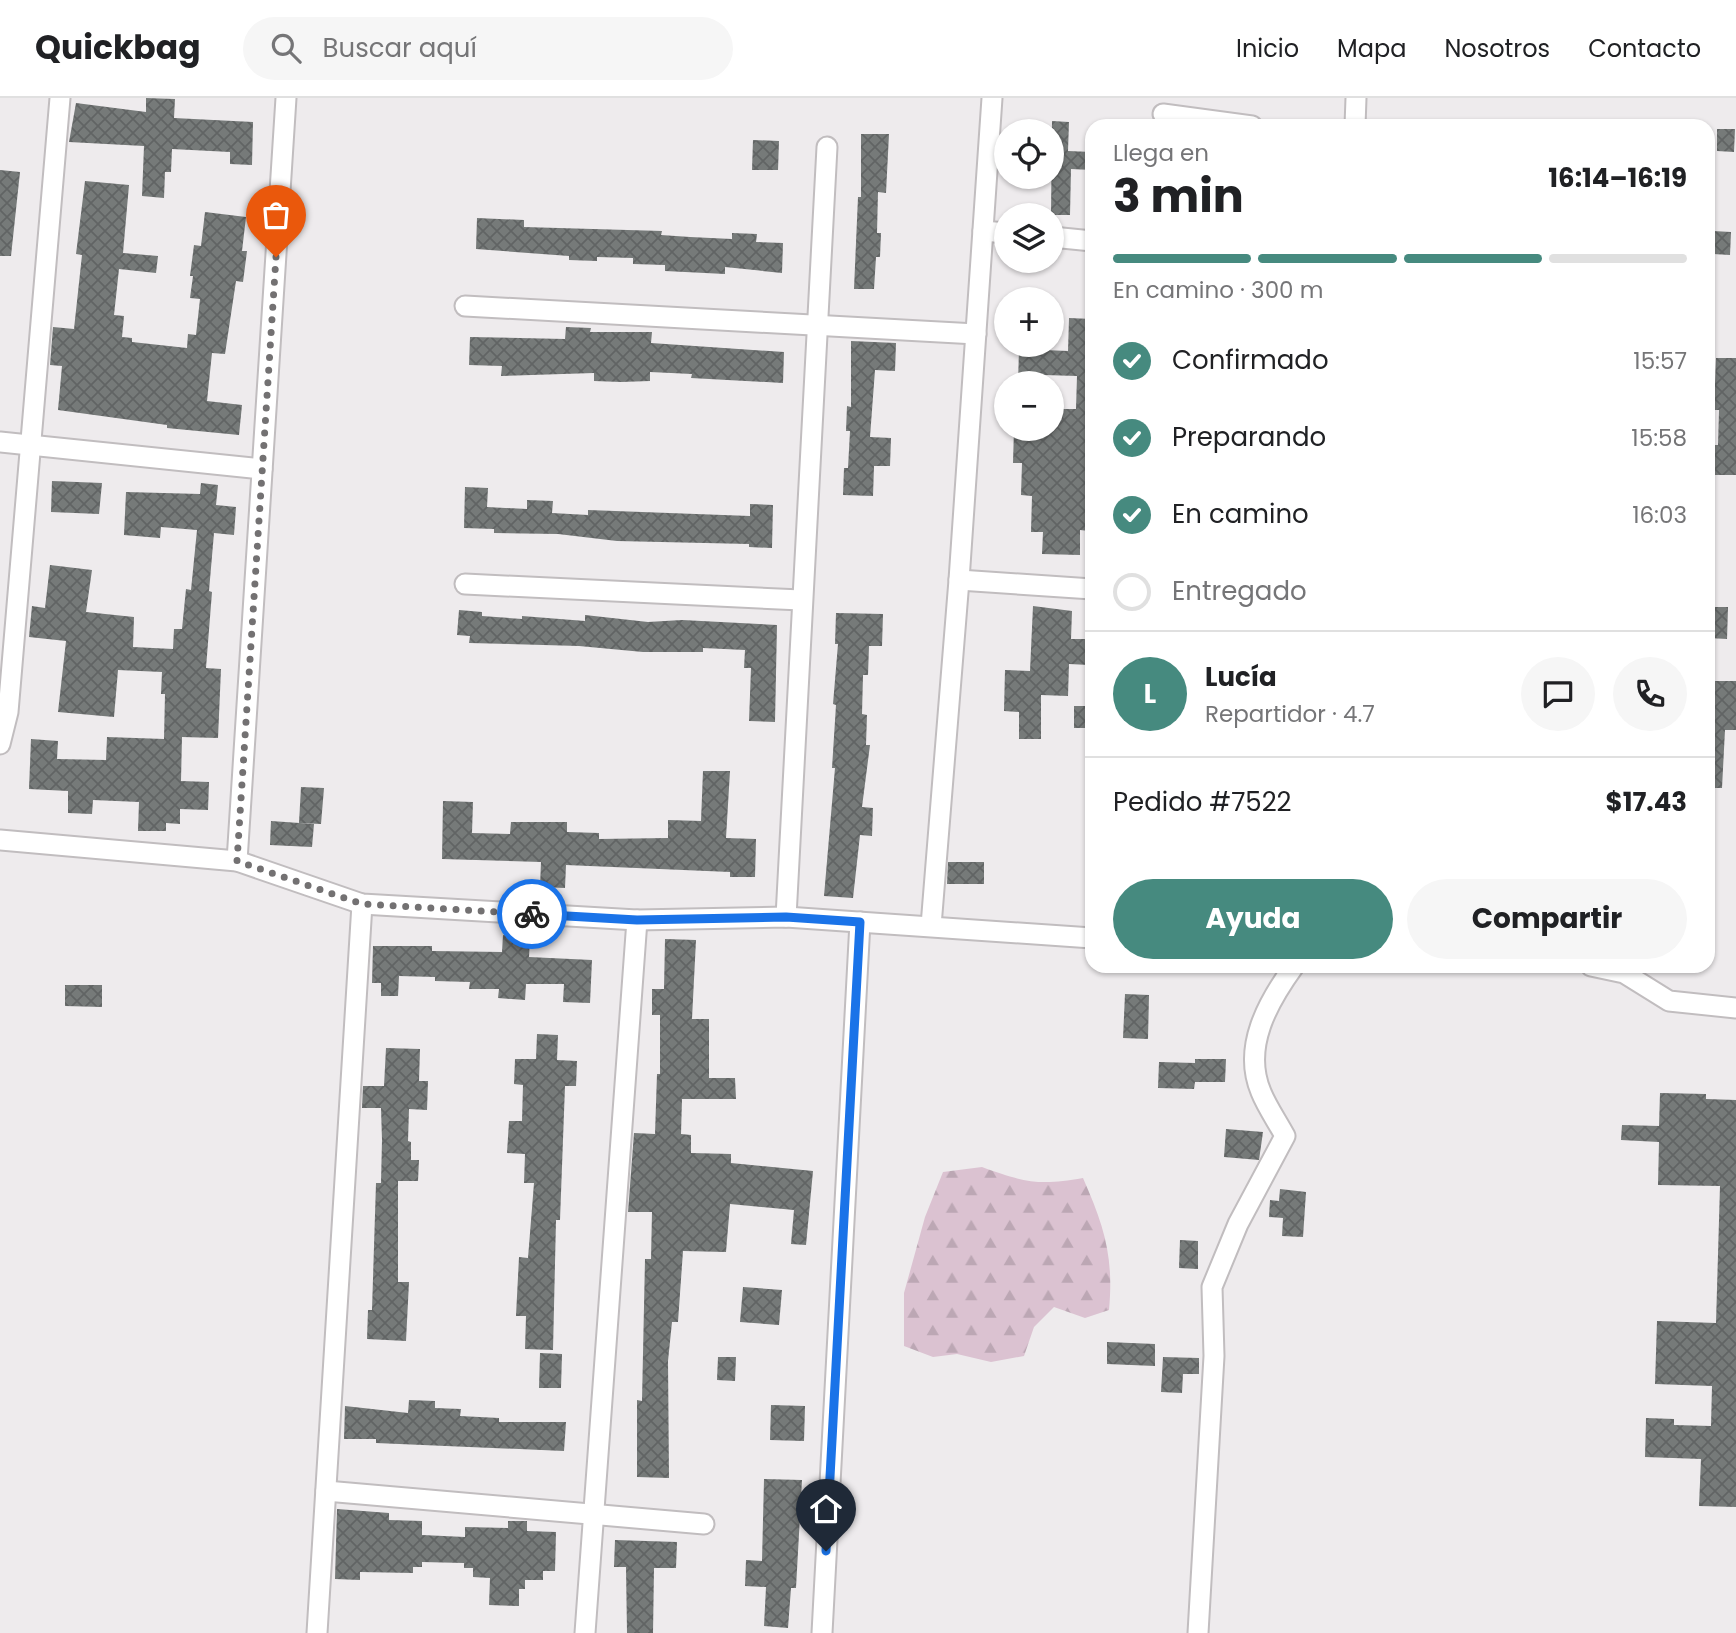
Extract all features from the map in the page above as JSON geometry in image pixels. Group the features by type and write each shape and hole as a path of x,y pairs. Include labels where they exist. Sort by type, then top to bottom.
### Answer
{"street":[{"path":"0,744 8,712 60,98"},
{"path":"237,861 286,98"},
{"path":"931,926 959,580 992,98"},
{"path":"1355,119 1356,98"},
{"path":"1164,113 1205,119"},
{"path":"786,917 827,147"},
{"path":"983,231 994,232"},
{"path":"1064,238 1085,240"},
{"path":"465,306 976,334"},
{"path":"0,442 262,469"},
{"path":"959,580 1085,589"},
{"path":"465,584 802,600"},
{"path":"0,840 237,861 362,904 637,920 786,917 1085,937"},
{"path":"317,1633 362,904"},
{"path":"585,1633 637,920"},
{"path":"822,1633 860,922"},
{"path":"1198,1633 1214,1356 1212,1287 1238,1224 1284,1136 1260,1091 1254,1050 1269,1000 1289,973"},
{"path":"1620,973 1669,1001 1736,1008"},
{"path":"326,1491 704,1524"}],"green space":[{"path":"982,1167 1031,1181 1054,1182 1083,1178 1097,1211 1109,1257 1109,1310 1085,1318 1054,1307 1034,1327 1024,1356 991,1362 957,1354 933,1357 904,1346 904,1293 925,1217 943,1172"}],"building":[{"path":"146,98 175,99 174,118 253,122 252,165 230,164 230,152 172,149 171,172 165,172 164,198 142,196 144,146 69,142 76,103 146,112"},
{"path":"1064,122 1069,122 1068,151 1085,152 1085,170 1071,169 1070,215 1064,215 1064,203 1051,203 1051,189 1064,189"},
{"path":"1717,129 1735,129 1734,152 1717,151"},
{"path":"861,134 889,134 886,193 878,192 877,233 881,233 874,289 854,289 858,197 861,197"},
{"path":"753,140 779,141 778,170 752,170"},
{"path":"0,170 20,172 11,256 0,256"},
{"path":"85,181 129,185 123,253 158,256 156,273 119,269 114,315 124,316 122,337 132,338 132,342 187,348 188,334 196,335 200,299 190,298 193,276 190,276 194,245 201,246 205,212 246,217 242,251 247,251 243,282 236,281 225,354 212,353 207,401 242,405 239,435 167,428 167,425 58,410 62,366 50,365 53,327 74,329 82,255 76,254"},
{"path":"477,218 524,220 524,227 662,231 661,235 690,237 732,239 732,233 757,234 756,242 783,243 782,273 725,267 725,274 665,271 665,265 633,264 633,258 597,257 597,261 569,260 569,256 476,249"},
{"path":"1715,231 1731,232 1730,255 1715,254"},
{"path":"1069,318 1085,319 1085,531 1080,530 1080,555 1042,554 1043,532 1031,532 1032,496 1021,495 1022,463 1013,463 1014,441 1064,441 1064,409 1076,409 1077,376 1064,376 1064,371 1018,371 1019,357 1064,357 1064,351 1068,351"},
{"path":"566,327 591,328 590,332 652,332 651,343 784,352 783,383 691,378 692,374 650,372 650,381 621,382 594,381 594,373 501,376 502,366 469,365 470,337 565,339"},
{"path":"851,341 896,343 895,371 875,370 870,437 891,438 890,466 874,466 873,496 843,495 850,431 846,431 847,406 851,407"},
{"path":"1716,358 1736,358 1736,475 1715,475 1719,410 1715,410"},
{"path":"52,481 102,483 99,514 51,512"},
{"path":"201,483 218,485 216,505 236,507 234,535 214,533 209,591 212,592 206,668 221,669 218,738 182,737 181,781 209,782 208,810 180,809 180,824 166,823 166,831 138,831 139,802 93,800 92,814 68,813 68,791 29,789 31,739 58,741 57,759 106,760 107,737 164,739 165,694 161,694 162,672 118,670 114,717 58,712 66,641 29,637 32,606 45,608 50,565 92,570 86,612 134,617 133,647 173,649 174,629 182,629 186,589 191,590 197,530 161,527 160,538 124,535 126,492 200,494"},
{"path":"465,487 488,488 487,507 527,509 527,500 553,501 552,513 588,515 588,510 750,516 750,504 773,505 772,548 749,547 749,544 617,541 558,534 494,533 494,529 464,528"},
{"path":"1033,606 1072,611 1071,639 1085,639 1085,665 1069,664 1068,696 1041,695 1041,739 1019,739 1019,712 1004,711 1005,670 1030,671"},
{"path":"1715,607 1728,607 1727,639 1715,638"},
{"path":"459,610 482,612 482,616 522,619 522,616 585,621 585,615 648,622 682,620 777,625 775,722 749,721 751,668 744,668 745,650 703,648 703,652 643,652 579,646 469,643 470,636 457,635"},
{"path":"836,613 883,614 882,646 869,646 868,675 863,675 862,714 867,715 866,745 870,745 862,807 873,808 872,836 860,835 853,898 824,896 835,768 832,768 838,644 835,644"},
{"path":"1715,681 1736,681 1736,730 1725,730 1722,788 1715,788"},
{"path":"1074,706 1085,706 1085,728 1074,728"},
{"path":"703,771 730,771 726,838 756,839 755,877 730,877 730,872 566,865 565,888 540,887 541,862 442,859 443,801 473,802 472,833 510,834 511,822 567,822 567,832 599,833 599,839 668,838 668,820 701,821"},
{"path":"301,787 324,788 321,824 299,823"},
{"path":"271,821 314,824 312,847 270,845"},
{"path":"948,862 984,862 984,884 947,884"},
{"path":"503,935 530,937 529,957 592,960 590,1003 563,1002 564,984 526,984 525,1000 498,998 499,989 469,989 470,982 435,981 435,977 399,976 398,996 381,996 381,983 372,983 373,946 432,946 432,951 502,952"},
{"path":"665,939 696,940 692,1019 709,1019 709,1078 735,1078 736,1099 682,1099 681,1134 691,1135 691,1153 731,1154 731,1163 813,1171 806,1245 791,1244 794,1210 730,1204 726,1252 683,1251 678,1322 672,1322 668,1361 669,1478 637,1477 637,1400 642,1401 645,1259 651,1259 652,1212 628,1212 634,1133 655,1134 657,1074 660,1074 660,1015 652,1015 652,989 664,989"},
{"path":"65,985 102,985 102,1007 65,1006"},
{"path":"1125,994 1149,995 1148,1039 1123,1038"},
{"path":"537,1034 558,1035 557,1060 577,1061 576,1086 565,1086 560,1220 556,1220 553,1350 525,1349 526,1316 516,1316 519,1257 528,1258 534,1183 524,1183 525,1154 507,1153 509,1121 522,1121 523,1085 514,1084 515,1059 536,1059"},
{"path":"386,1048 420,1049 419,1081 428,1081 427,1110 409,1109 408,1141 411,1142 411,1160 419,1160 418,1181 398,1181 398,1282 409,1282 406,1341 367,1339 368,1310 372,1310 376,1183 381,1183 382,1140 381,1108 362,1108 363,1086 384,1086"},
{"path":"1195,1059 1226,1059 1225,1082 1195,1082 1194,1089 1158,1088 1159,1062 1195,1063"},
{"path":"1660,1093 1706,1094 1706,1099 1736,1100 1736,1507 1699,1506 1701,1459 1645,1457 1646,1418 1674,1419 1674,1425 1711,1426 1712,1386 1655,1384 1657,1321 1716,1323 1720,1186 1658,1185 1659,1142 1621,1140 1622,1125 1659,1126"},
{"path":"1226,1129 1263,1132 1259,1160 1224,1157"},
{"path":"1280,1189 1306,1192 1303,1237 1282,1236 1283,1218 1269,1217 1270,1200 1279,1201"},
{"path":"1180,1240 1198,1241 1198,1269 1179,1268"},
{"path":"743,1287 782,1290 779,1325 740,1322"},
{"path":"1107,1342 1155,1344 1155,1366 1107,1364"},
{"path":"540,1353 562,1354 561,1388 539,1388"},
{"path":"718,1357 736,1357 735,1381 717,1380"},
{"path":"1163,1357 1199,1358 1199,1374 1183,1374 1182,1393 1161,1392"},
{"path":"409,1400 435,1401 435,1408 461,1409 460,1416 499,1418 499,1422 566,1422 564,1451 376,1443 376,1439 344,1439 345,1406 408,1413"},
{"path":"771,1405 805,1406 804,1441 770,1440"},
{"path":"764,1479 802,1480 796,1588 791,1588 788,1628 764,1626 766,1587 745,1586 746,1560 762,1561"},
{"path":"337,1509 389,1513 389,1520 422,1521 422,1535 465,1537 465,1527 508,1528 508,1521 527,1521 527,1531 556,1532 555,1571 543,1571 543,1580 525,1580 525,1589 519,1589 519,1606 489,1605 490,1578 473,1577 473,1568 464,1568 464,1563 422,1562 422,1567 413,1567 413,1573 360,1572 360,1580 335,1579"},
{"path":"615,1540 677,1542 676,1568 654,1568 653,1633 627,1633 626,1567 614,1567"}],"way so far":[{"path":"276,257 237,861 362,904 532,914"}],"route":[{"path":"532,914 637,920 786,917 860,922 826,1551"}]}
